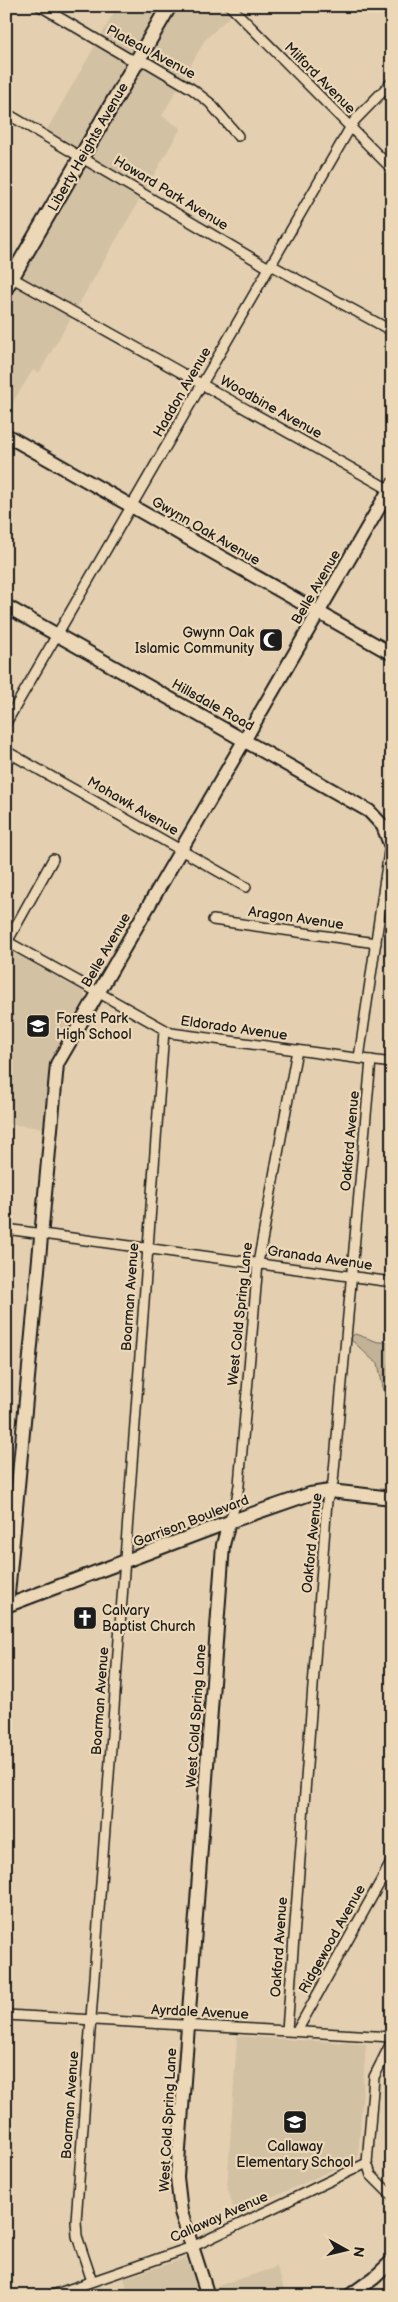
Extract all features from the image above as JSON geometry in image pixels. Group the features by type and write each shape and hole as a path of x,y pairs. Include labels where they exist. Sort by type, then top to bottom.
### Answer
{"main road":[{"name":"Liberty Heights Avenue","path":"8,280 169,6"}],"street":[{"name":"Plateau Avenue","path":"40,6 128,58 148,63 205,99 238,136"},
{"name":"Milford Avenue","path":"230,6 392,169"},
{"path":"383,6 392,15"},
{"name":"Haddon Avenue","path":"6,723 350,128 355,120 392,82"},
{"name":"Howard Park Avenue","path":"6,113 270,267 392,331"},
{"name":"Woodbine Avenue","path":"8,280 202,384 391,489"},
{"name":"Gwynn Oak Avenue","path":"6,435 130,509 317,615 392,661"},
{"name":"Gwynn Oak Avenue","path":"6,443 130,509"},
{"name":"Belle Avenue","path":"7,1605 57,1064 391,489"},
{"name":"Hillsdale Road","path":"6,606 369,811 382,826 391,844"},
{"name":"Gwynn Oak Avenue","path":"317,615 392,654"},
{"name":"Mohawk Avenue","path":"6,750 246,887"},
{"path":"359,1058 391,844"},
{"path":"7,942 53,859"},
{"name":"Aragon Avenue","path":"213,920 376,943"},
{"name":"Eldorado Avenue","path":"7,942 164,1030 392,1063"},
{"name":"Boarman Avenue","path":"92,2281 76,2229 164,1030"},
{"name":"West Cold Spring Lane","path":"208,2296 181,2212 178,2191 188,2025 222,1561 229,1522 236,1503 239,1485 258,1263 297,1050"},
{"name":"Oakford Avenue","path":"287,2030 317,1629 330,1491 334,1474 371,1060"},
{"name":"Granada Avenue","path":"6,1229 392,1282"},
{"name":"Garrison Boulevard","path":"7,1605 229,1522 310,1494 330,1491 392,1498"},
{"name":"Ridgewood Avenue","path":"297,2031 392,1861"},
{"name":"Ayrdale Avenue","path":"6,2015 392,2037"},
{"path":"392,2041 374,2077 367,2162 372,2175 392,2196"},
{"name":"Callaway Avenue","path":"50,2296 192,2247 367,2162"},
{"path":"349,2296 363,2292 392,2261"}],"shaded area":[{"path":"118,6 233,6 234,12 205,40 162,116 181,128 39,373 33,370 6,413 6,274 82,158 43,136"},
{"name":"Forest Park High School","path":"6,949 84,992 85,998 50,1062 44,1128 6,1124"},
{"path":"355,1334 378,1342 392,1342 387,1394 384,1392 378,1363 351,1340"},
{"name":"Callaway Elementary School","path":"237,2036 366,2044 358,2158 235,2215 227,2187"},
{"path":"186,2258 199,2294 129,2296 124,2278"},
{"path":"277,2267 286,2296 217,2296 214,2287"}],"place":[{"name":"Gwynn Oak Islamic Community","path":"271,640"},
{"name":"Forest Park High School","path":"38,1026"},
{"name":"Calvary Baptist Church","path":"85,1618"},
{"name":"Callaway Elementary School","path":"295,2122"}]}
